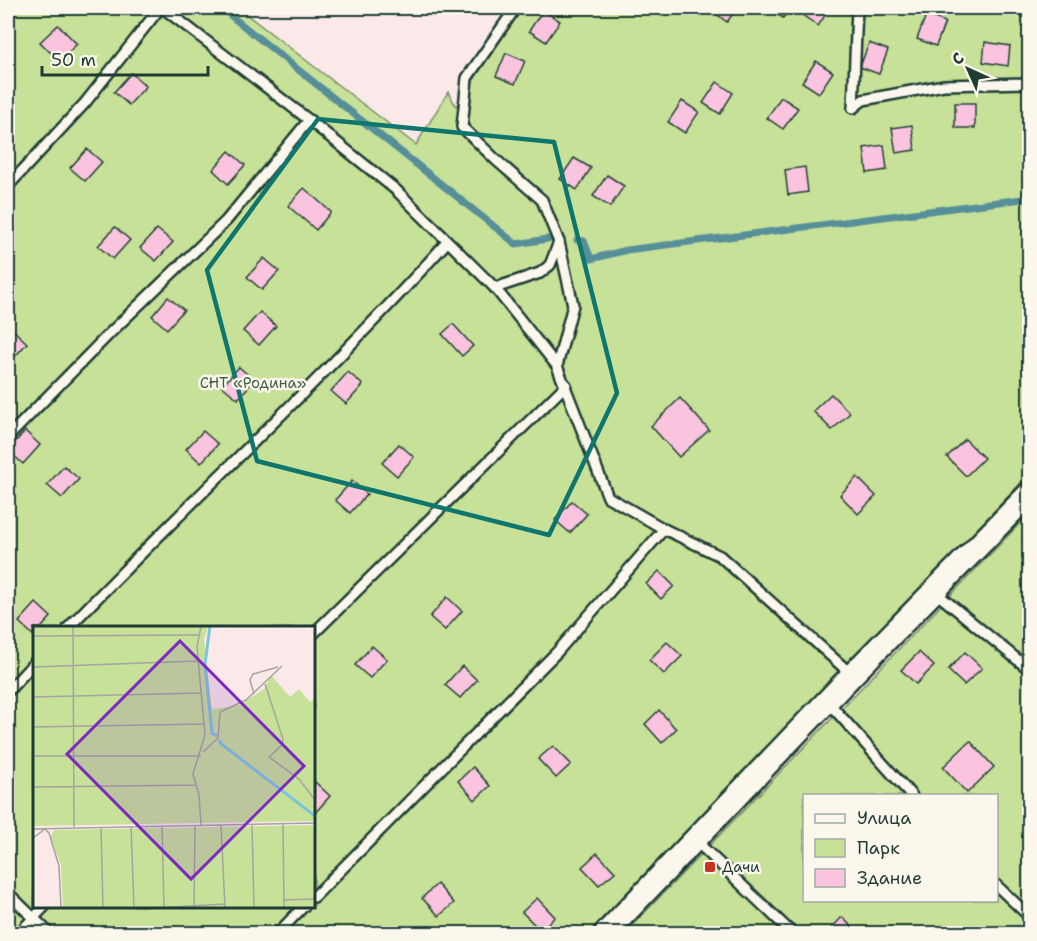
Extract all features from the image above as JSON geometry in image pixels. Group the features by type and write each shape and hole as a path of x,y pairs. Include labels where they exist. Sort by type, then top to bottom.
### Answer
{"street":[{"path":"605,933 1029,493"}],"lane":[{"path":"8,186 85,103 162,8 309,120 396,190 495,288 557,366 608,497 664,529 720,556 852,675"},
{"path":"513,8 512,13 467,78 462,127 542,200 559,242 573,304 557,366"},
{"path":"857,8 853,108 863,100 944,85 1029,83"},
{"path":"8,438 109,334 226,221 309,120"},
{"path":"69,626 395,300 447,242"},
{"path":"495,288 540,273 550,265 559,242"},
{"path":"315,632 566,386"},
{"path":"315,896 558,651 664,529"},
{"path":"935,592 1029,670"},
{"path":"8,691 33,664"},
{"path":"828,702 911,794"},
{"path":"695,840 793,933"},
{"path":"998,887 1029,917"},
{"path":"8,893 50,933"},
{"path":"18,933 43,908"},
{"path":"277,933 302,908"}],"highlighted area":[{"path":"318,119 554,142 617,393 549,535 257,461 207,270"}],"green space":[{"name":"СНТ «Родина»","path":"8,8 238,8 416,145 448,92 456,106 518,15 520,8 1029,8 1029,474 859,654 588,933 8,933"},
{"path":"1029,514 1029,933 625,933"}],"building":[{"path":"712,8 737,8 727,22 711,10"},
{"path":"767,8 790,8 783,18"},
{"path":"806,8 830,8 818,26 801,14"},
{"path":"543,10 560,21 546,42 529,31"},
{"path":"926,15 945,22 936,46 917,39"},
{"path":"58,25 77,44 59,61 40,42"},
{"path":"985,42 1010,46 1008,66 983,62"},
{"path":"869,43 888,50 879,74 860,67"},
{"path":"506,53 525,61 515,84 496,76"},
{"path":"816,61 833,72 819,93 802,82"},
{"path":"131,73 146,86 129,105 114,92"},
{"path":"717,82 733,93 720,114 703,103"},
{"path":"781,97 798,108 783,129 767,118"},
{"path":"682,101 699,112 685,133 668,122"},
{"path":"955,103 975,103 975,128 955,128"},
{"path":"912,125 915,150 896,153 892,128"},
{"path":"884,145 887,170 867,173 864,148"},
{"path":"87,149 102,162 85,181 70,168"},
{"path":"229,151 245,165 228,184 213,170"},
{"path":"574,158 591,168 577,190 560,179"},
{"path":"805,167 808,192 788,195 785,170"},
{"path":"607,175 624,186 610,207 593,196"},
{"path":"304,188 331,212 316,230 288,206"},
{"path":"115,227 130,240 113,259 98,246"},
{"path":"157,229 173,242 156,261 140,248"},
{"path":"264,258 279,271 262,290 247,277"},
{"path":"168,297 184,310 167,329 152,316"},
{"path":"260,312 276,326 259,345 243,331"},
{"path":"453,324 473,346 462,356 442,334"},
{"path":"12,329 27,343 10,362 8,335"},
{"path":"239,367 254,380 238,399 222,386"},
{"path":"348,372 363,385 346,404 331,391"},
{"path":"831,394 850,413 832,430 813,411"},
{"path":"680,398 709,430 679,457 651,426"},
{"path":"25,431 40,445 23,464 8,450"},
{"path":"203,431 218,444 201,463 186,449"},
{"path":"965,439 984,458 966,476 947,457"},
{"path":"399,444 414,457 397,476 382,463"},
{"path":"64,466 79,479 62,498 47,485"},
{"path":"857,477 876,496 858,514 840,495"},
{"path":"352,481 367,494 350,513 335,500"},
{"path":"572,501 587,514 570,533 555,520"},
{"path":"659,571 674,586 661,599 646,584"},
{"path":"447,597 462,611 445,630 430,617"},
{"path":"36,603 51,617 43,626 33,626 33,635 19,622"},
{"path":"667,642 682,656 664,674 649,660"},
{"path":"372,646 387,659 370,678 355,665"},
{"path":"919,652 934,666 916,684 901,670"},
{"path":"965,652 982,668 964,685 948,670"},
{"path":"462,666 477,680 460,698 445,685"},
{"path":"659,710 676,729 662,743 645,724"},
{"path":"970,741 994,767 967,793 943,767"},
{"path":"553,746 571,764 556,778 538,759"},
{"path":"473,767 490,786 475,800 458,781"},
{"path":"315,782 330,796 315,813"},
{"path":"597,853 615,872 599,885 582,867"},
{"path":"437,884 454,903 439,916 422,898"},
{"path":"537,898 555,917 540,930 522,912"},
{"path":"842,917 856,931 854,934 826,934"}],"waterway":[{"path":"221,8 516,244 554,238"},
{"path":"577,240 584,241 591,259 627,250 1030,198"}],"place":[{"name":"Дачи","path":"710,867"}]}
